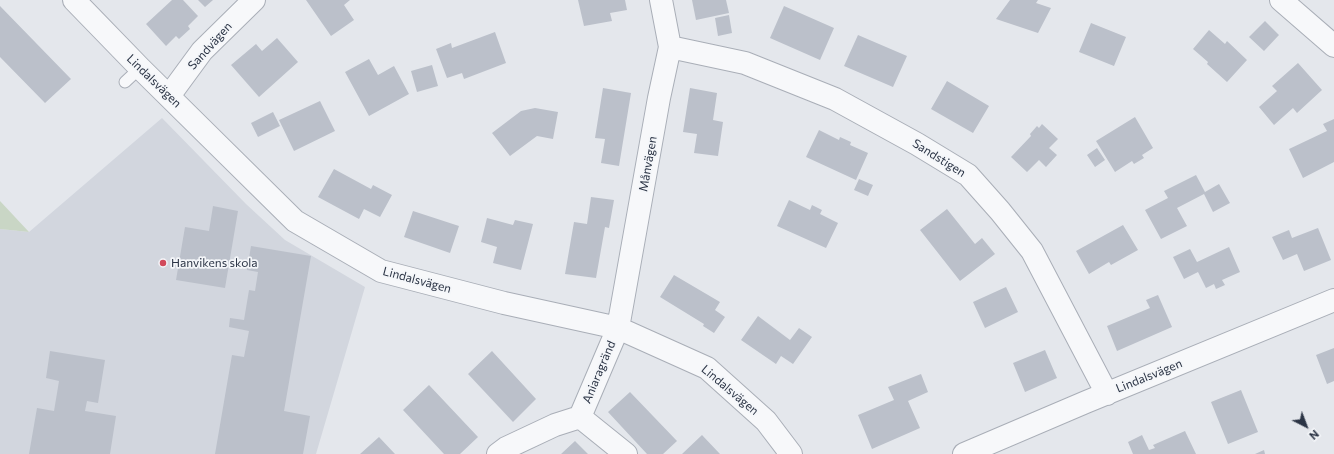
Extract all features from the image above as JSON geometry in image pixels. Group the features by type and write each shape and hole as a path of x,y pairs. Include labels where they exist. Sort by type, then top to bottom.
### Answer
{"street":[{"name":"Lindalsvägen","path":"74,0 133,75 169,96 295,221 381,271 504,303 618,328 708,368 766,421 791,454"},
{"name":"Sandvägen","path":"169,96 202,51 254,0"},
{"name":"Månvägen","path":"618,328 659,98 670,47 660,0"},
{"path":"1281,0 1334,46"},
{"name":"Sandstigen","path":"670,47 745,64 835,99 968,175 1000,211 1032,251 1107,394"},
{"name":"Lindalsvägen","path":"964,454 1334,300"},
{"name":"Aniaragränd","path":"498,454 506,448 555,425 580,417 618,328"},
{"name":"Aniaragränd","path":"580,417 626,454"}],"shaded area":[{"name":"Hanvikens skola","path":"162,118 246,204 285,240 365,287 316,454 0,454 0,229 29,232"}],"green space":[{"path":"0,201 29,232 0,229"}],"building":[{"path":"172,0 183,0 198,16 188,26 190,29 179,39 176,36 166,46 146,24"},
{"path":"198,0 213,0 205,7"},
{"path":"306,0 350,0 344,5 354,20 331,36"},
{"path":"578,0 625,0 627,10 610,13 612,21 584,26"},
{"path":"692,0 726,0 729,13 696,20"},
{"path":"1010,0 1038,0 1036,3 1051,8 1038,33 996,19"},
{"path":"0,6 71,79 45,103 0,57"},
{"path":"784,6 834,28 820,60 770,38"},
{"path":"729,15 732,33 718,36 715,18"},
{"path":"1265,21 1279,35 1264,51 1249,37"},
{"path":"1091,23 1126,37 1114,66 1079,52"},
{"path":"1209,30 1225,44 1227,41 1247,60 1227,82 1193,49"},
{"path":"495,32 506,63 464,79 462,73 447,78 436,49 451,43 452,48"},
{"path":"858,35 907,56 893,87 844,66"},
{"path":"277,38 298,62 259,97 231,65 256,44 262,51"},
{"path":"369,59 378,75 394,66 409,94 369,116 345,72"},
{"path":"1298,63 1322,90 1297,113 1293,108 1274,125 1259,107 1277,91 1272,86"},
{"path":"432,65 438,86 417,92 411,71"},
{"path":"947,81 989,106 973,133 931,109"},
{"path":"603,88 631,93 619,166 601,163 605,139 595,138"},
{"path":"690,88 717,93 713,120 723,122 718,156 694,153 697,134 683,132"},
{"path":"320,101 335,131 294,151 279,120"},
{"path":"535,108 558,112 553,139 537,136 510,156 492,133 521,111"},
{"path":"273,112 280,126 258,137 251,123"},
{"path":"1135,117 1153,148 1142,155 1144,158 1134,164 1132,161 1115,172 1096,141"},
{"path":"1334,119 1334,162 1303,178 1289,149 1327,131 1323,124"},
{"path":"1042,124 1058,139 1049,148 1057,155 1046,167 1039,160 1027,172 1011,157 1031,136 1030,134 1037,126 1039,128"},
{"path":"819,130 839,140 840,137 851,142 850,145 868,153 856,180 806,157"},
{"path":"1097,148 1105,160 1095,167 1087,155"},
{"path":"334,169 371,189 373,185 392,195 380,217 364,209 359,219 318,197"},
{"path":"1196,175 1205,192 1219,184 1230,203 1213,212 1204,194 1177,208 1187,226 1161,239 1145,210 1168,198 1164,191"},
{"path":"859,179 873,185 868,196 854,190"},
{"path":"591,197 614,200 609,228 605,227 596,278 565,274 574,222 587,224"},
{"path":"789,200 810,210 812,205 822,210 820,214 838,223 826,248 777,226"},
{"path":"213,206 238,211 225,288 176,280 185,227 209,231"},
{"path":"947,209 975,244 982,238 995,254 960,281 920,230"},
{"path":"413,211 459,226 450,253 404,237"},
{"path":"487,218 513,225 515,220 533,224 521,270 493,263 497,247 481,242"},
{"path":"1123,225 1138,250 1111,265 1109,262 1089,274 1076,251"},
{"path":"1318,228 1331,260 1304,271 1297,254 1283,260 1272,237 1289,230 1292,238"},
{"path":"251,246 311,256 284,411 310,416 303,454 215,454 232,355 244,357 249,331 229,327 230,318 244,320 249,290 255,291 258,272 247,270"},
{"path":"1229,247 1240,272 1222,280 1225,285 1216,289 1214,284 1206,288 1198,272 1184,279 1173,257 1190,249 1197,262"},
{"path":"674,275 720,302 715,310 725,317 714,333 703,326 704,324 660,297"},
{"path":"1006,287 1018,312 985,328 973,302"},
{"path":"1158,295 1172,327 1117,351 1107,326 1150,308 1146,300"},
{"path":"758,316 790,340 799,328 812,337 793,364 781,356 776,364 741,340"},
{"path":"1334,348 1334,381 1327,384 1316,355"},
{"path":"1045,350 1057,378 1025,392 1013,363"},
{"path":"50,351 105,360 98,403 87,401 85,411 116,416 110,454 29,454 37,408 54,411 59,381 46,378"},
{"path":"492,351 536,399 513,422 468,374"},
{"path":"921,374 928,392 908,401 920,428 872,449 858,415 894,400 888,387"},
{"path":"429,385 478,437 460,454 444,454 403,410"},
{"path":"1241,390 1258,432 1228,444 1211,402"},
{"path":"630,392 677,441 663,454 647,454 608,412"},
{"path":"1185,431 1196,454 1133,454 1128,442 1142,435 1149,450 1155,448 1153,445"},
{"path":"702,435 720,454 682,454"},
{"path":"379,437 395,454 360,454"},
{"path":"575,441 588,454 561,454"},
{"path":"1264,450 1265,454 1255,454"}],"place":[{"name":"Hanvikens skola","path":"163,263"}]}
